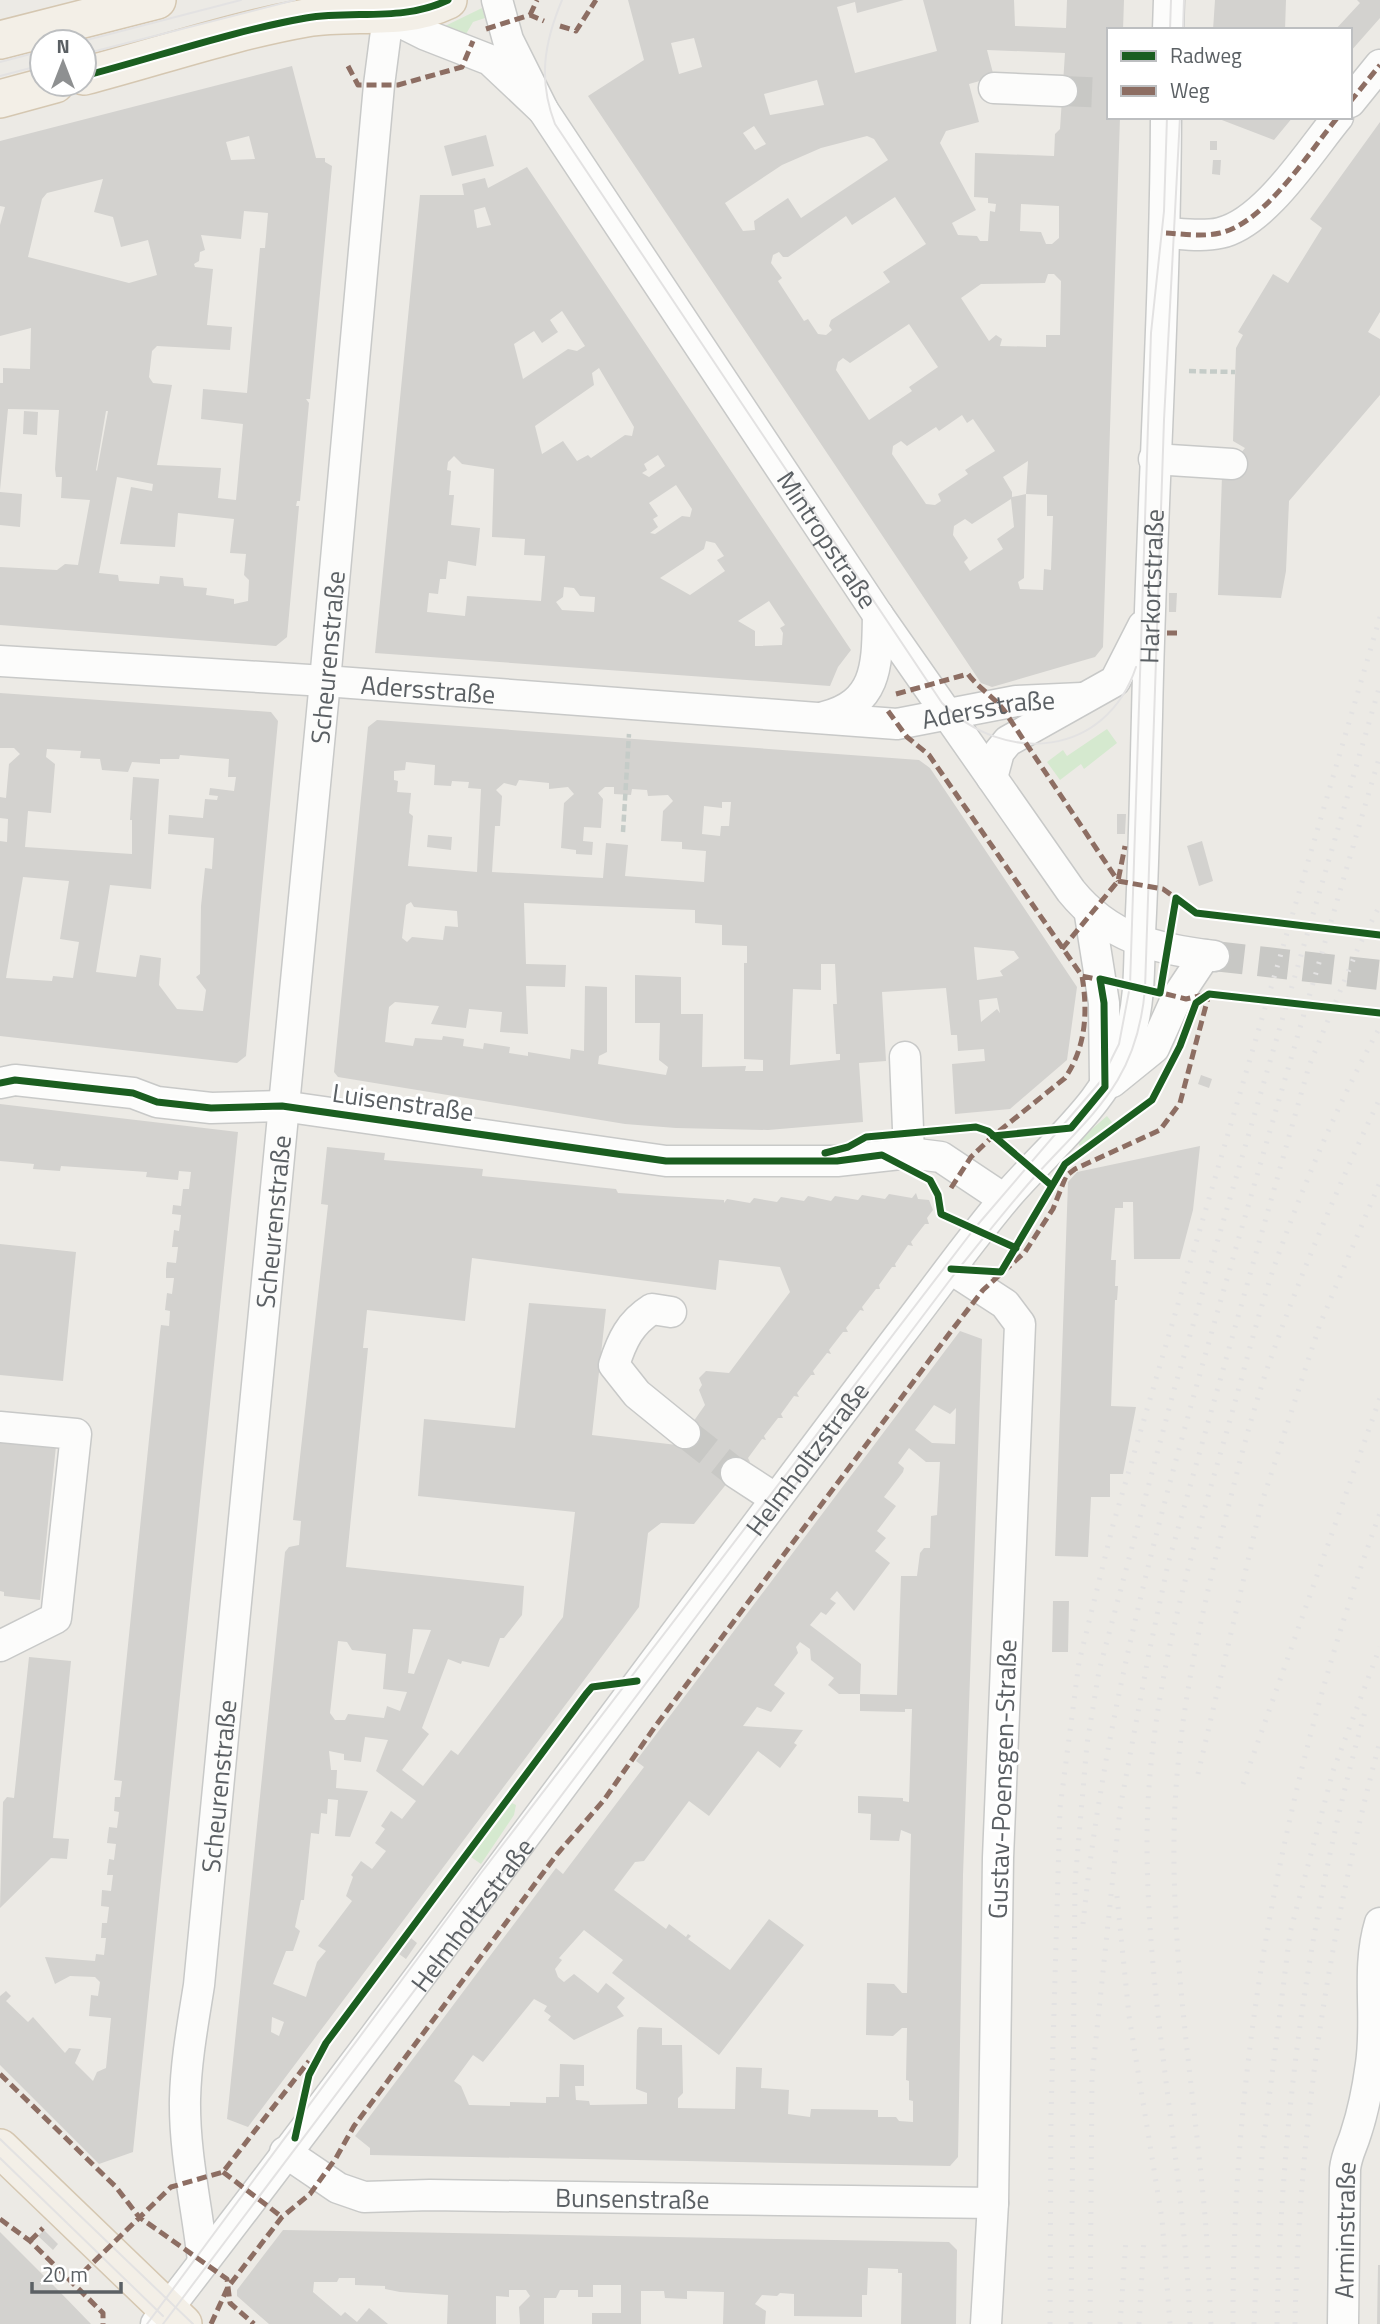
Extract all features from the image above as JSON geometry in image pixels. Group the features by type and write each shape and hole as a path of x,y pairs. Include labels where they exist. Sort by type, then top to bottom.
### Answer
{"main road":[{"path":"0,40 157,0"},
{"path":"98,72 286,22 389,8 420,11 449,0"},
{"path":"0,99 28,91"},
{"path":"0,2148 168,2319"}],"street":[{"name":"Mintropstraße","path":"497,0 508,40 543,110 878,615 1090,915 1113,929 1140,940 1210,955 1177,996 1154,1048 1105,1087"},
{"path":"1168,28 1169,0"},
{"name":"Mintropstraße","path":"389,8 426,35 469,50 498,66 543,110"},
{"name":"Scheurenstraße","path":"203,2261 185,2100 189,2046 201,1971 282,1106 325,681 379,85 389,8"},
{"path":"1352,100 1380,65"},
{"path":"994,88 1062,91"},
{"name":"Harkortstraße","path":"1140,940 1154,459 1166,233 1166,119"},
{"path":"1166,233 1218,234 1237,227 1275,194 1336,119"},
{"path":"1154,459 1232,464"},
{"name":"Adersstraße","path":"992,778 1003,746 1115,681 1129,658 1150,606"},
{"name":"Adersstraße","path":"812,720 840,713 860,701 868,689 877,658 878,615"},
{"name":"Adersstraße","path":"0,661 325,681 812,720 897,724 1016,701 1082,698"},
{"path":"1090,915 1104,1003 1105,1087"},
{"path":"1004,1199 1105,1087 1128,1043 1134,1020 1140,940"},
{"path":"905,1057 909,1153"},
{"name":"Luisenstraße","path":"0,1083 15,1080 133,1093 157,1102 211,1108 282,1106 666,1161 837,1161 909,1153 940,1157 1004,1199"},
{"name":"Helmholtzstraße","path":"168,2319 203,2261 399,2007 638,1681 1004,1199"},
{"name":"Gustav-Poensgen-Straße","path":"951,1269 1005,1304 1020,1324 998,1858 993,2203 986,2324"},
{"path":"671,1312 652,1309 641,1316 622,1341 614,1365 636,1394 685,1433"},
{"path":"0,1427 76,1434 56,1618 0,1646"},
{"path":"736,1473 776,1499"},
{"name":"Arminstraße","path":"1343,2324 1345,2169 1348,2148 1368,2134 1373,1948 1380,1923"},
{"name":"Bunsenstraße","path":"285,2152 338,2188 378,2198 430,2195 993,2203"}],"path":[{"path":"1189,371 1235,372"},
{"path":"623,832 628,757"}],"green space":[{"path":"482,8 485,18 473,22 466,34 443,27"},
{"path":"1107,729 1117,743 1084,769 1081,764 1060,780 1047,762 1063,750 1067,756"},
{"path":"1107,1116 1114,1125 1080,1146 1077,1142"},
{"path":"512,1803 516,1805 514,1815 481,1864 471,1857"}],"building":[{"path":"628,0 904,0 857,13 855,2 837,7 855,73 937,51 923,0 1014,0 1015,26 1066,28 1067,0 1124,0 1123,28 1107,28 1107,119 1120,119 1103,647 1095,657 992,687 981,683 588,96 644,60","holes":["694,38 702,67 679,74 671,43","987,50 1065,53 1060,129 1055,134 1054,156 975,153 974,197 988,198 988,203 996,204 995,212 990,211 988,241 980,241 977,236 958,235 952,223 976,210 940,143 946,131 979,122 969,84 994,77","817,80 824,105 770,115 764,94","754,126 766,144 755,150 743,133","867,136 874,139 888,160 801,218 788,198 754,221 755,230 743,231 725,203 782,165 821,148","895,197 926,244 883,272 890,282 831,320 829,326 832,330 826,335 818,334 808,319 804,321 778,281 782,278 771,263 773,255 779,252 783,257 788,257 846,216 852,225","1021,204 1059,206 1059,238 1052,244 1046,244 1041,232 1020,231","1048,274 1054,274 1061,281 1060,335 1046,335 1046,347 1000,346 1002,339 996,335 989,341 961,298 981,284 1045,283","909,324 938,367 909,387 912,391 869,420 836,370 838,362 843,358 850,363","962,415 967,423 973,419 995,451 965,470 968,474 938,494 941,501 935,505 926,504 892,454 893,446 901,441 907,446 936,427 939,431","1028,461 1026,494 1012,497 1003,477","1026,494 1047,495 1047,516 1053,516 1051,570 1044,569 1043,590 1020,589 1018,582 1024,578","1011,499 1014,527 997,539 1003,549 970,571 964,562 968,558 953,535 954,526 965,519 972,524"]},
{"path":"1215,0 1286,0 1285,28 1213,28"},
{"path":"1357,0 1380,0 1380,18 1352,50 1352,28 1337,28 1360,3"},
{"path":"292,66 316,158 325,158 325,162 332,166 310,399 306,399 309,403 300,501 297,501 296,506 299,506 287,637 276,646 0,625 0,567 57,570 65,564 78,565 90,500 61,498 62,477 56,477 55,469 59,410 8,409 0,490 0,383 3,383 3,368 30,369 31,328 0,336 0,225 5,207 0,206 0,141","holes":["249,136 255,159 231,160 226,142","103,179 94,212 113,217 121,247 148,240 157,275 129,283 28,257 42,199 47,193","244,211 268,213 265,248 260,248 247,393 203,389 201,419 243,424 236,500 218,498 221,468 157,465 172,385 153,383 149,377 152,351 157,346 230,350 232,327 207,325 213,269 195,267 194,264 199,261 200,252 205,250 201,235 241,239","106,411 108,411 97,471","117,477 153,484 152,491 131,487 120,544 175,547 178,513 234,519 230,553 246,554 244,575 249,580 248,601 234,604 234,599 206,595 207,588 184,586 183,578 160,576 159,584 119,581 118,575 99,573"]},
{"path":"1219,119 1291,119 1274,140"},
{"path":"1380,122 1380,312 1368,332 1380,339 1380,395 1289,501 1286,571 1281,598 1218,595 1222,476 1245,448 1233,441 1236,348 1243,335 1238,332 1273,274 1288,283 1322,228 1310,219"},
{"path":"486,135 494,166 452,176 444,146"},
{"path":"1210,141 1217,141 1217,150 1210,150"},
{"path":"1213,160 1221,160 1220,175 1212,174"},
{"path":"527,167 851,650 838,667 830,686 375,653 420,195 464,195 462,184 485,178 488,188","holes":["485,207 491,225 477,228 474,210","562,311 585,346 577,351 568,349 523,379 514,344 534,331 542,343 558,332 550,320","599,368 634,427 632,436 625,435 591,458 588,455 577,461 563,441 542,454 535,426 594,385 592,373","658,455 665,466 649,477 642,473 647,470 644,464","454,456 462,464 494,469 492,537 525,539 524,555 545,556 541,601 467,596 465,616 427,612 429,593 438,594 440,579 446,579 448,561 476,566 480,528 451,525 454,495 449,495 451,471 447,470 448,462","676,485 692,509 690,517 682,516 655,534 650,533 658,527 653,519 658,516 649,503","706,541 715,543 724,556 717,560 725,571 690,595 660,578 704,549","564,587 574,588 580,596 595,597 594,612 562,610 556,602 563,597","769,601 785,625 780,628 783,633 782,645 755,646 755,631 738,621"]},
{"path":"24,411 38,412 37,435 23,434"},
{"path":"0,492 22,494 20,527 0,525"},
{"path":"1169,593 1177,593 1176,612 1169,612"},
{"path":"0,693 271,712 278,721 246,1056 237,1063 0,1036 0,841 7,842 8,819 0,818 0,797 6,798 9,764 20,754 14,748 0,748","holes":["47,749 81,751 80,758 100,759 102,770 128,772 132,762 160,764 160,759 179,759 180,755 229,759 228,777 236,777 234,791 210,788 209,795 218,796 217,800 205,799 203,818 169,815 168,834 214,838 212,869 205,868 201,906 200,974 196,977 206,990 203,1011 177,1009 159,985 161,958 140,955 136,977 96,972 110,885 151,889 159,779 133,777 130,820 132,854 25,847 28,811 51,813 55,764 46,757","23,877 69,881 60,939 79,942 73,978 53,976 52,981 6,978"]},
{"path":"377,720 919,760 930,768 1077,987 1067,1060 1010,1109 955,1114 952,1064 985,1061 984,1049 958,1051 957,1035 951,1035 946,988 882,992 886,1061 859,1063 863,1122 768,1130 625,1124 338,1077 334,1072 368,727","holes":["406,762 435,765 434,785 451,786 452,781 469,782 468,788 481,789 477,872 408,866 413,816 409,813 411,793 397,792 398,781 394,780 394,771 405,770","519,780 549,783 549,789 568,787 574,794 564,803 561,848 576,850 576,854 592,855 593,842 583,841 584,827 601,828 603,799 598,793 605,787 614,787 614,794 631,795 632,789 647,790 648,796 668,795 673,801 663,811 661,841 682,842 682,849 706,851 704,882 625,876 628,845 606,843 603,878 492,872 495,826 500,826 502,796 496,790 504,783 516,786","722,802 731,802 729,826 721,826 720,836 702,834 704,806 722,808","411,902 414,907 457,911 458,927 445,926 443,940 412,937 407,942 402,938 406,905","524,903 695,910 695,923 722,925 722,945 747,946 747,963 744,963 744,1059 763,1060 763,1071 745,1071 746,1066 702,1067 703,1014 681,1014 681,977 635,975 635,1023 660,1023 659,1060 668,1067 666,1075 598,1064 599,1056 607,1052 607,987 585,986 584,1051 571,1049 570,1059 528,1052 528,1056 509,1053 510,1047 484,1043 483,1049 463,1046 464,1039 443,1036 442,1040 415,1038 413,1046 385,1042 389,1007 395,1002 439,1006 431,1024 466,1028 469,1009 502,1012 500,1032 528,1034 526,986 565,987 566,965 526,964","974,947 1014,951 1019,958 1000,971 1003,976 977,980","821,964 835,964 837,1004 833,1004 836,1054 840,1054 840,1060 790,1065 793,989 821,990","997,998 1000,1013 997,1009 981,1022 979,1000"]},
{"path":"1117,814 1126,814 1125,834 1117,834"},
{"path":"428,835 452,837 451,850 427,847"},
{"path":"1202,841 1213,881 1199,886 1187,846"},
{"path":"1201,1075 1212,1079 1209,1088 1198,1084"},
{"path":"0,1104 238,1132 133,2152 99,2164 0,2065 0,1996 6,1991 11,1996 6,2001 28,2022 33,2017 65,2053 69,2048 81,2049 75,2063 93,2081 97,2072 106,2068 111,2018 89,2016 91,1995 98,1996 100,1982 95,1977 70,1976 55,1984 45,1957 95,1961 96,1954 104,1955 106,1938 101,1938 102,1923 107,1923 109,1907 101,1906 102,1890 111,1891 113,1875 107,1875 109,1859 114,1860 116,1844 107,1843 109,1827 117,1828 119,1812 114,1811 115,1797 120,1797 122,1781 114,1780 160,1332 161,1325 169,1326 170,1311 165,1310 167,1293 172,1294 174,1278 166,1278 166,1270 167,1262 176,1263 178,1247 172,1247 174,1230 179,1231 181,1215 172,1214 173,1205 181,1206 183,1189 189,1189 191,1172 179,1171 178,1180 146,1177 147,1172 61,1166 60,1171 33,1169 34,1164 0,1161"},
{"path":"1200,1146 1193,1210 1180,1259 1134,1259 1133,1202 1123,1202 1123,1208 1115,1208 1111,1260 1116,1260 1115,1286 1118,1286 1115,1300 1111,1406 1136,1407 1123,1474 1110,1474 1110,1497 1091,1497 1088,1557 1055,1556 1068,1182 1077,1172"},
{"path":"327,1147 385,1153 384,1160 483,1169 482,1176 616,1189 618,1193 724,1200 724,1203 727,1199 750,1203 754,1198 777,1202 781,1197 804,1201 808,1196 831,1201 835,1196 858,1200 862,1195 885,1199 889,1194 912,1198 916,1193 918,1199 929,1200 933,1210 927,1218 929,1224 925,1224 911,1242 913,1246 908,1245 895,1264 896,1267 892,1267 879,1285 880,1289 876,1289 862,1307 864,1311 860,1310 846,1328 848,1332 843,1332 829,1350 831,1354 827,1353 813,1371 815,1375 811,1375 797,1393 799,1397 794,1396 781,1414 783,1418 778,1418 764,1436 766,1440 762,1439 748,1458 750,1462 745,1461 694,1524 661,1523 648,1533 639,1607 248,2127 227,2119 285,1552 289,1547 299,1545 301,1521 293,1520 328,1205 321,1204","holes":["472,1258 716,1290 719,1260 780,1267 790,1292 729,1373 706,1371 699,1378 702,1385 699,1390 705,1405 677,1445 592,1435 606,1309 529,1303 515,1428 424,1419 418,1496 575,1512 563,1617 458,1755 451,1750 423,1786 402,1770 429,1734 422,1728 448,1659 461,1664 462,1661 489,1667 500,1638 504,1638 522,1615 524,1586 346,1567 368,1348 363,1348 367,1310 465,1321","413,1629 431,1630 414,1674 408,1673","338,1641 347,1642 352,1650 386,1654 383,1689 407,1692 400,1711 387,1706 384,1718 348,1714 345,1720 335,1720 330,1713","365,1737 388,1740 376,1771 416,1801 402,1819 391,1811 381,1826 385,1829 375,1843 386,1851 372,1869 361,1861 351,1875 353,1877 346,1896 352,1901 318,1946 326,1951 317,1962 306,1997 273,1984 286,1951 293,1951 300,1931 295,1927 301,1900 304,1900 311,1833 319,1834 321,1813 327,1814 328,1799 338,1800 335,1836 350,1837 368,1791 336,1788 337,1770 331,1770 329,1751 344,1754 344,1760 361,1762","272,2017 284,2022 279,2036 271,2032"]},
{"path":"0,1244 76,1252 63,1381 0,1375"},
{"path":"960,1331 982,1339 963,1875 958,2157 950,2166 370,2155 370,2148 355,2136 556,1868 563,1874 644,1767 636,1761","holes":["934,1405 950,1414 956,1408 955,1444 932,1443 915,1430","909,1448 926,1462 940,1462 937,1515 931,1516 930,1548 924,1548 920,1553 917,1576 901,1576 897,1695 860,1694 861,1664 810,1625 821,1612 826,1615 836,1603 830,1599 837,1591 854,1611 890,1563 875,1551 886,1538 877,1531 896,1506 884,1497 903,1472 904,1468 898,1463","800,1642 810,1649 811,1660 834,1678 828,1685 839,1694 860,1694 860,1711 905,1712 905,1709 912,1709 909,1802 903,1801 903,1798 858,1796 858,1813 871,1814 870,1840 899,1841 901,1830 911,1834 907,1993 902,1993 894,1984 867,1983 866,2035 893,2036 902,2028 907,2028 906,2080 909,2081 909,2100 913,2101 913,2122 899,2121 896,2117 878,2117 878,2110 811,2109 810,2117 788,2114 789,2090 761,2088 762,2068 736,2067 735,2109 678,2108 678,2098 683,2093 682,2045 662,2045 662,2028 639,2027 636,2089 647,2093 647,2104 590,2105 589,2101 576,2100 575,2086 584,2086 584,2065 560,2064 559,2097 546,2097 546,2103 469,2105 461,2086 454,2081 473,2055 483,2062 534,1999 547,2006 544,2011 551,2016 548,2020 574,2040 624,2016 617,2007 625,1998 606,1983 598,1993 574,1974 564,1982 558,1977 555,1969 562,1960 559,1958 584,1930 623,1960 612,1973 719,2055 804,1945 769,1919 730,1970 688,1939 691,1936 688,1934 686,1937 669,1924 666,1929 614,1890 635,1862 644,1861 689,1801 709,1816 758,1751 780,1768 797,1745 794,1743 803,1730 743,1726 757,1707 771,1712 785,1693 774,1685 798,1653 796,1647"]},
{"path":"0,1439 56,1446 40,1600 4,1596 4,1592 0,1591"},
{"path":"1053,1601 1069,1601 1068,1652 1052,1652"},
{"path":"29,1657 71,1661 53,1838 69,1839 67,1859 51,1858 0,1908 3,1802 7,1797 14,1798"},
{"path":"411,1938 417,1943 406,1959 399,1954"},
{"path":"44,2230 58,2244 53,2250 38,2236"},
{"path":"283,2230 949,2242 957,2250 956,2324 901,2324 902,2273 898,2273 898,2269 868,2268 867,2295 862,2295 862,2317 794,2316 794,2294 780,2293 777,2296 762,2295 755,2304 766,2311 765,2324 723,2324 724,2292 687,2291 687,2299 665,2298 664,2291 641,2291 641,2324 592,2324 592,2313 621,2313 621,2285 593,2285 593,2297 578,2297 578,2290 560,2290 556,2298 544,2298 544,2324 520,2324 519,2307 530,2296 526,2290 509,2290 509,2297 496,2296 496,2324 447,2324 448,2295 400,2292 385,2289 385,2286 355,2285 355,2278 339,2278 337,2282 314,2282 313,2292 341,2316 345,2312 357,2322 369,2308 388,2324 269,2324 237,2296 237,2290"},
{"path":"0,2232 59,2291 91,2324 0,2324"},
{"path":"1380,2265 1380,2324 1377,2324"}],"tunnel":[{"path":"1062,91 1107,93"},
{"path":"1214,956 1380,975"},
{"path":"685,1433 736,1473"}],"tram line":[{"path":"98,37 241,0"},
{"path":"98,50 295,0"},
{"path":"562,0 551,31 545,62 546,92 555,124 942,703 967,723 995,737 1023,743 1051,742 1078,735 1102,719 1122,697 1136,667"},
{"path":"1170,28 1171,0"},
{"path":"1183,28 1184,0"},
{"path":"0,62 28,55"},
{"path":"0,76 28,69"},
{"path":"147,2324 481,1873 974,1229 1100,1082 1119,1044 1130,986 1151,333 1164,211 1167,119"},
{"path":"163,2324 956,1272 1027,1185 1095,1111 1123,1071 1133,1047 1145,989 1164,420 1180,119"},
{"path":"0,2139 193,2324"},
{"path":"0,2158 163,2316"}],"railway":[{"path":"1050,2324 1051,2113 1060,1808 1079,1662 1113,1525 1380,617"},
{"path":"1071,2324 1075,1882 1087,1744 1099,1671 1174,1390 1380,685"},
{"path":"1083,1924 1105,1766 1120,1688 1157,1533 1220,1303 1380,755"},
{"path":"1090,2324 1092,2077 1120,1809 1149,1653 1168,1564 1309,1066 1358,948 1380,905"},
{"path":"1190,2324 1181,2204 1159,2023 1149,1903 1149,1791 1161,1689 1183,1589 1267,1288 1322,1145 1380,1027"},
{"path":"1211,2324 1205,2216 1177,1937 1174,1844 1182,1731 1194,1655 1210,1581 1257,1401 1309,1258 1380,1098"},
{"path":"1198,1774 1261,1505 1320,1324 1380,1182"},
{"path":"1243,1784 1380,1398"},
{"path":"1233,2324 1235,2220 1242,2117 1254,2014 1271,1912 1292,1810 1317,1710 1380,1513"},
{"path":"1254,2324 1262,2154 1290,1933 1333,1771 1380,1647"},
{"path":"1277,2324 1285,2169 1302,2015 1328,1862 1365,1712"},
{"path":"1295,2324 1303,2176 1320,2030 1346,1885 1380,1741"},
{"path":"1117,1896 1129,2016 1162,2219 1170,2324"},
{"path":"1120,2324 1126,2239"},
{"path":"1139,2324 1144,2239"}],"marked path":[{"path":"530,15 537,0"},
{"path":"560,26 576,31 596,0"},
{"path":"486,29 530,15 544,21"},
{"path":"348,66 358,85 398,85 462,67 473,41"},
{"path":"1352,100 1380,65"},
{"path":"1166,233 1213,234 1237,227 1253,216 1285,184 1336,119"},
{"path":"1167,633 1181,633"},
{"path":"896,694 968,674 1006,713"},
{"path":"888,711 907,737 929,755 1082,976 1105,981"},
{"path":"1009,718 1118,881"},
{"path":"1062,949 1118,881 1125,846"},
{"path":"1118,881 1163,889 1180,901"},
{"path":"951,1188 971,1157 1065,1078 1077,1054 1084,1029 1082,976"},
{"path":"1166,994 1186,999 1203,995"},
{"path":"211,2324 228,2287 282,2217 310,2194 336,2158 354,2126 558,1853 604,1800 654,1728 952,1330 983,1290 1025,1252 1053,1209 1066,1176 1075,1169 1160,1130 1180,1103 1209,994"},
{"path":"72,2283 171,2187 223,2172 309,2061"},
{"path":"0,2074 116,2187 139,2217 227,2279 230,2303 254,2324"},
{"path":"223,2172 282,2217"},
{"path":"0,2219 30,2241 103,2313 103,2324"},
{"path":"30,2241 43,2228"}],"cycle path":[{"path":"98,72 278,23 324,16 413,11 448,0"},
{"path":"993,1136 1071,1128 1105,1087 1104,1003 1100,979 1160,993 1176,898 1196,913 1380,935"},
{"path":"951,1269 1001,1272 1065,1164 1152,1100 1180,1046 1196,1003 1209,994 1380,1013"},
{"path":"0,1083 15,1080 133,1093 157,1102 211,1108 282,1106 666,1161 837,1161 882,1155 930,1180 938,1195 941,1214 1016,1248"},
{"path":"825,1153 848,1147 866,1137 976,1127 988,1131 1051,1185"},
{"path":"295,2138 309,2075 326,2043 586,1694 592,1687 637,1681"}]}
